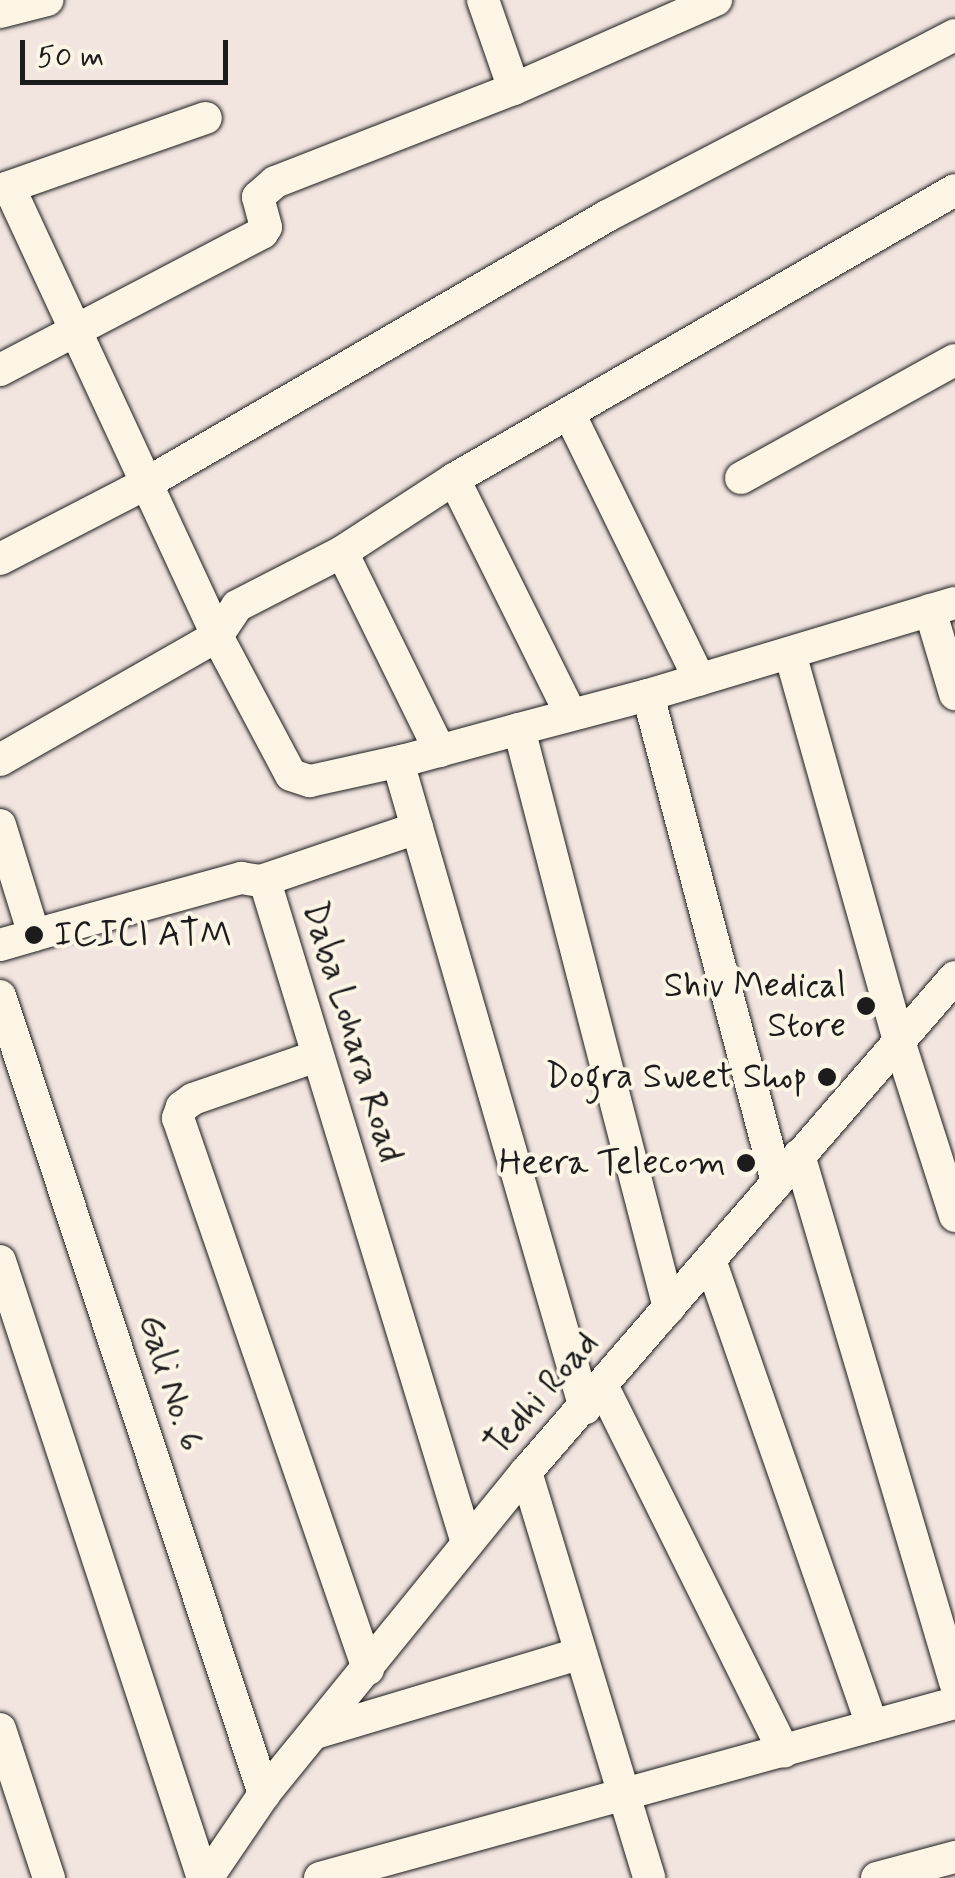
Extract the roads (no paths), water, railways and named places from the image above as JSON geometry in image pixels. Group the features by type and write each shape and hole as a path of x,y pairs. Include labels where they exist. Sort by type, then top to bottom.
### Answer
{"street":[{"path":"0,12 46,0"},
{"path":"482,0 514,89"},
{"path":"0,370 262,233 266,227 258,197 275,182 514,89 716,0"},
{"path":"0,559 146,483 607,216 955,35"},
{"path":"206,118 4,188 217,636 291,775 310,781 405,760"},
{"path":"0,760 217,636 238,606 342,552 454,479 955,190"},
{"path":"741,478 955,360"},
{"path":"569,413 700,680"},
{"path":"454,479 571,715"},
{"path":"342,552 440,751"},
{"path":"784,1751 594,1398 398,762 648,696 943,607 955,694"},
{"path":"790,653 898,1038 955,1216"},
{"path":"648,696 777,1182"},
{"path":"518,729 669,1308"},
{"path":"0,825 34,935"},
{"path":"261,881 417,828"},
{"name":"Daba Lohara Road","path":"0,946 241,878 261,881 467,1543"},
{"name":"Tedhi Road","path":"205,1878 264,1794 526,1472 594,1398 898,1038 955,977"},
{"name":"Gali No. 6","path":"0,996 264,1794"},
{"path":"317,1056 194,1100 182,1106 178,1118 368,1669"},
{"path":"800,1155 955,1682"},
{"path":"710,1260 872,1726"},
{"path":"0,1262 205,1878"},
{"path":"526,1472 578,1654 649,1878"},
{"path":"315,1733 578,1654"},
{"path":"320,1878 955,1703"},
{"path":"0,1728 48,1878"},
{"path":"877,1878 944,1866"}],"place":[{"name":"ICICI ATM","path":"34,935"},
{"name":"Shiv Medical Store","path":"866,1006"},
{"name":"Dogra Sweet Shop","path":"827,1077"},
{"name":"Heera Telecom","path":"746,1163"}]}
